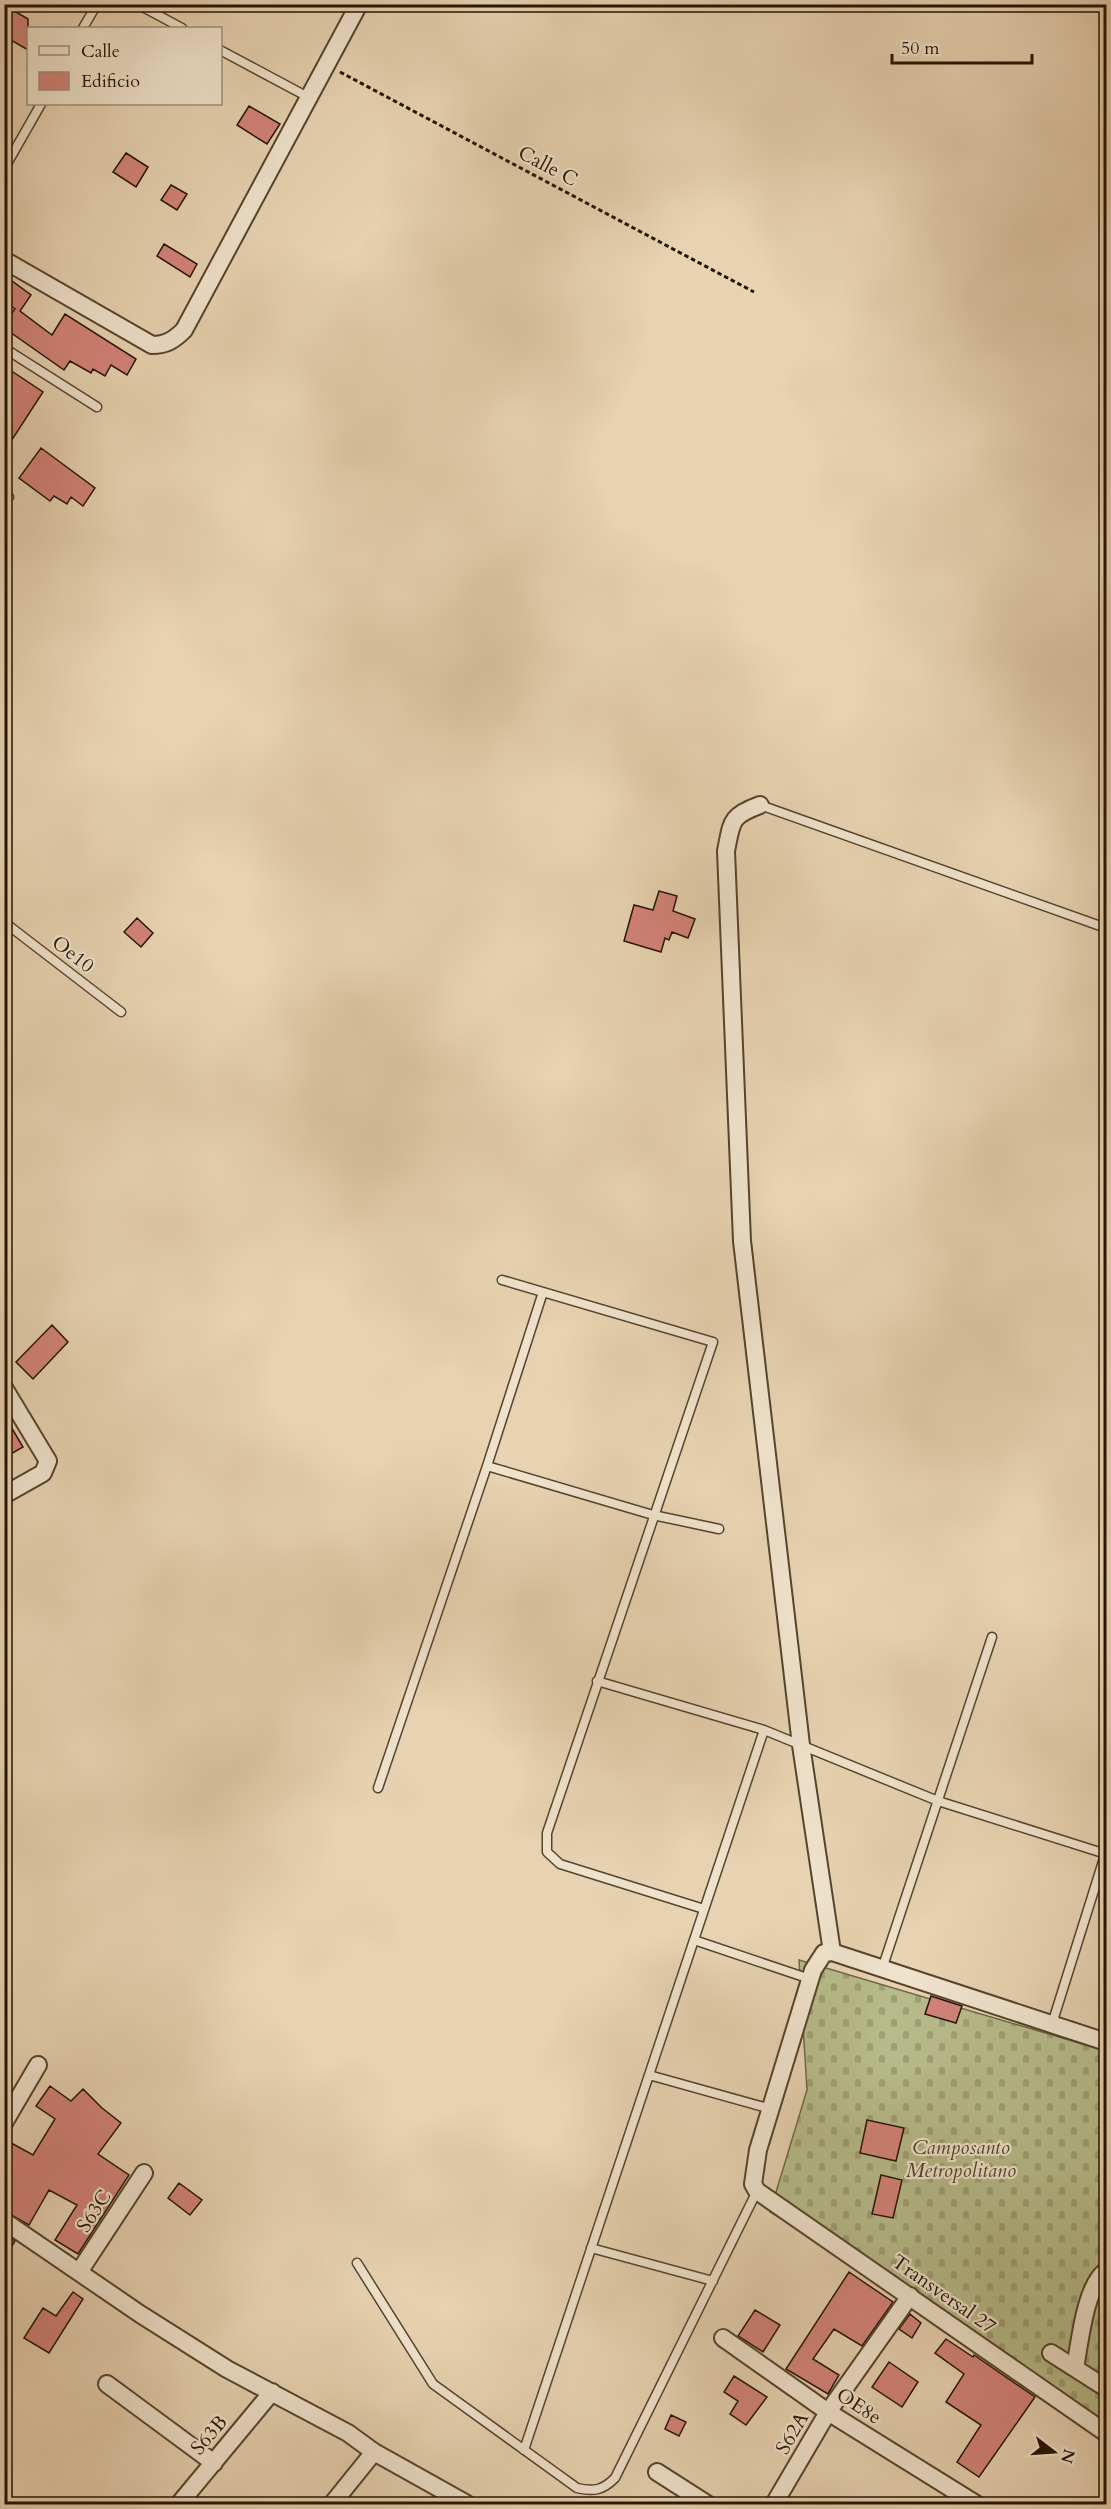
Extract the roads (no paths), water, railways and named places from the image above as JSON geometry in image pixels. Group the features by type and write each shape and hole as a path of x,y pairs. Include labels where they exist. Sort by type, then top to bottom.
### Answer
{"street":[{"path":"4,260 152,345 164,345 184,330 308,97 328,66 359,4"},
{"path":"760,805 741,812 731,824 726,851 741,1217 801,1745 832,1952"},
{"path":"4,1388 46,1456 47,1467 43,1473 4,1495"},
{"path":"757,2191 754,2188 753,2179 758,2150 810,1979 816,1962 824,1953 832,1952 1107,2042"},
{"path":"4,2123 38,2065"},
{"name":"S63C","path":"79,2272 144,2173"},
{"name":"Transversal 27","path":"757,2191 1107,2433"},
{"path":"4,2221 140,2314 227,2369 348,2433 374,2452 467,2505"},
{"path":"1075,2368 1087,2308 1098,2277 1107,2271"},
{"name":"S62A","path":"774,2505 828,2412 910,2296"},
{"name":"OE8e","path":"723,2338 828,2412 976,2505"},
{"path":"1051,2353 1107,2388"},
{"path":"107,2384 214,2463"},
{"name":"S63B","path":"179,2505 272,2392"},
{"path":"332,2505 374,2452"},
{"path":"657,2472 707,2505"}],"lane":[{"path":"84,27 97,4"},
{"path":"137,4 180,27"},
{"path":"222,51 308,97"},
{"path":"4,169 40,105"},
{"path":"4,348 97,407"},
{"path":"760,805 1107,928"},
{"name":"Oe10","path":"4,922 121,1012"},
{"path":"502,1280 713,1342 547,1833 547,1852 560,1864 704,1909"},
{"path":"378,1788 488,1466 543,1292"},
{"path":"488,1466 653,1515 720,1529"},
{"path":"882,1969 992,1637"},
{"path":"597,1681 764,1730 938,1801 1106,1853 1052,2024"},
{"path":"524,2450 764,1730"},
{"path":"694,1940 810,1979"},
{"path":"649,2074 771,2109"},
{"path":"357,2263 433,2384 577,2488 590,2492 605,2488 615,2478 757,2191"},
{"path":"591,2248 713,2281"}],"park label":[{"name":"Camposanto Metropolitano","path":"961,2158"}]}
